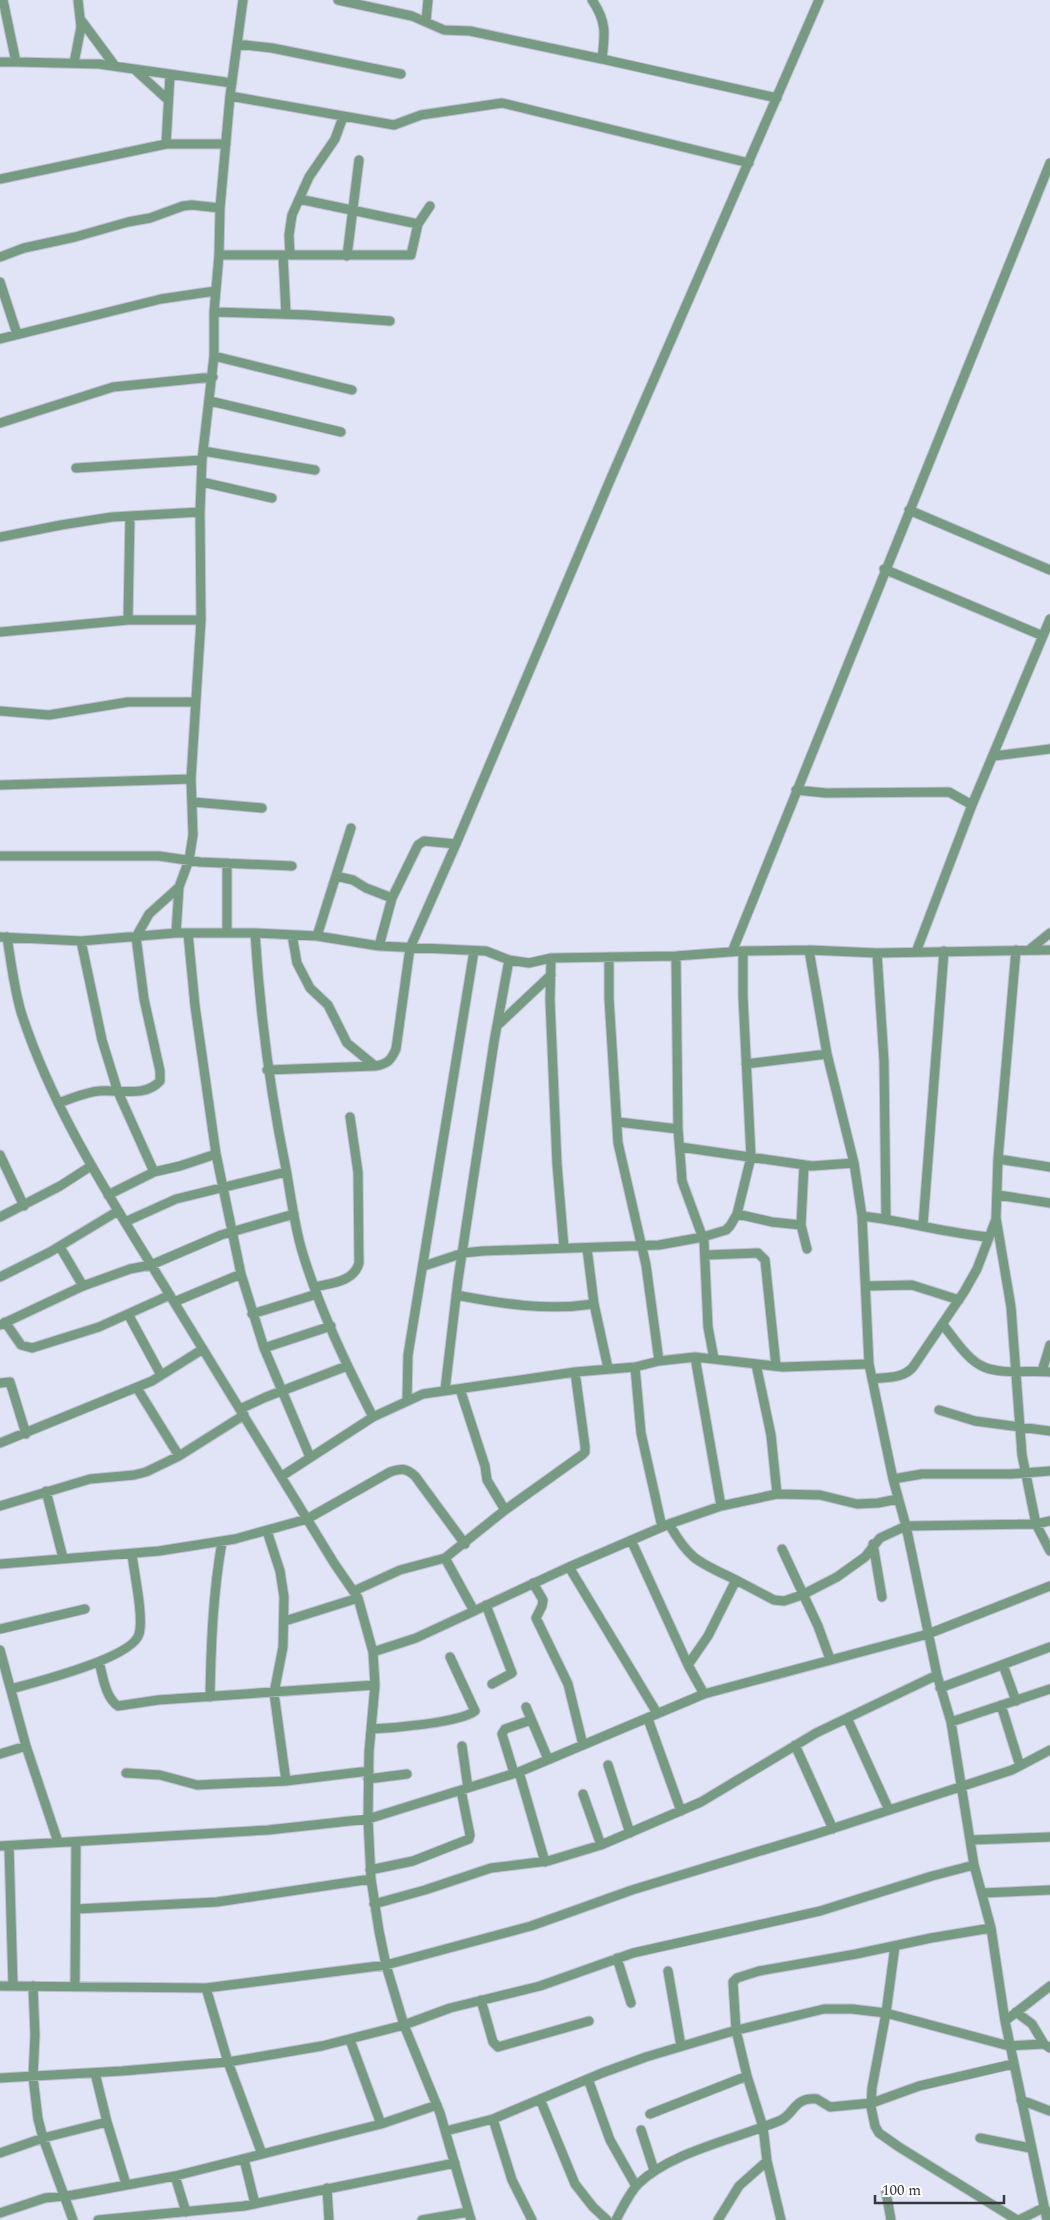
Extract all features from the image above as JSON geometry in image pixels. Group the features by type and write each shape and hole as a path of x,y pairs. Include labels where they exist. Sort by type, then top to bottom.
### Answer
{"street":[{"path":"2,0 16,62"},
{"path":"74,62 80,38 81,20 78,0"},
{"path":"176,933 179,887 189,860 192,835 193,802 191,779 201,620 200,512 203,455 213,377 214,312 219,255 220,208 230,96 243,0"},
{"path":"338,0 426,21 449,30 470,31 777,98"},
{"path":"426,21 428,0"},
{"path":"592,0 604,20 602,59"},
{"path":"267,1070 375,1066 391,1060 396,1049 410,948 611,478 819,0"},
{"path":"81,20 115,66"},
{"path":"237,44 279,49 401,74"},
{"path":"0,62 74,62 115,66 232,84"},
{"path":"134,69 167,99"},
{"path":"166,144 167,99 170,75"},
{"path":"230,96 394,125 421,115 502,104 749,163"},
{"path":"286,314 287,256 292,215 320,158 335,139 344,117"},
{"path":"0,179 166,144 226,144"},
{"path":"347,256 358,160"},
{"path":"732,952 884,569 1050,163"},
{"path":"299,198 418,224"},
{"path":"0,257 24,248 150,218 183,206 220,208"},
{"path":"219,255 411,255 418,224 430,206"},
{"path":"0,282 17,334"},
{"path":"0,339 161,299 216,292"},
{"path":"214,312 286,314 390,321"},
{"path":"214,356 352,390"},
{"path":"0,423 113,387 213,377"},
{"path":"210,401 341,432"},
{"path":"76,468 203,455 315,470"},
{"path":"202,482 272,498"},
{"path":"909,510 1050,570"},
{"path":"0,537 82,521 200,512"},
{"path":"128,620 130,516"},
{"path":"884,569 1043,636"},
{"path":"916,952 972,805 1050,619"},
{"path":"0,632 128,620 201,620"},
{"path":"0,711 49,714 128,702 196,702"},
{"path":"994,756 1050,749"},
{"path":"0,785 191,779"},
{"path":"796,790 826,793 948,792 972,805"},
{"path":"193,802 262,808"},
{"path":"317,936 351,828"},
{"path":"379,946 392,898 420,843 427,841 456,844"},
{"path":"0,856 159,856 226,863 292,866"},
{"path":"226,863 227,933"},
{"path":"336,876 353,880 366,888 392,898"},
{"path":"58,1103 94,1092 139,1091 158,1084 161,1078 144,999 136,937 149,914 179,887"},
{"path":"422,2220 469,2216 437,2105 404,2025 386,1965 374,1904 368,1818 371,1729 375,1685 373,1652 356,1594 334,1563 91,1166 58,1103 21,1011 4,937 80,941 176,933 255,933 317,936 379,946 474,951 497,954 509,960 529,963 551,958 676,956 744,951 809,950 877,953 1050,950"},
{"path":"188,933 195,1006 216,1154 241,1274 264,1348 310,1458"},
{"path":"255,933 257,980 267,1070 302,1252 347,1366 373,1417"},
{"path":"1029,950 1050,934"},
{"path":"292,935 297,963 310,988 328,1005 347,1043 375,1066"},
{"path":"80,941 102,1040 118,1092 154,1172"},
{"path":"809,950 827,1054 854,1164 862,1216 869,1364 893,1480 906,1526 937,1676 951,1722 974,1865 991,1928 1013,2064 1030,2148 1047,2211 1046,2220"},
{"path":"1016,950 998,1159 996,1218 1011,1307 1017,1370 1019,1426 1025,1472 1036,1524 1050,1551"},
{"path":"407,1400 407,1363 474,951"},
{"path":"424,1266 462,1253 642,1246 703,1237 726,1230 737,1214 751,1157 746,1064 744,951"},
{"path":"923,1226 944,951"},
{"path":"877,953 884,1061 886,1219"},
{"path":"676,956 678,1128 682,1181 703,1237 706,1255 708,1327 714,1359"},
{"path":"609,957 609,998 621,1158 642,1246 659,1362"},
{"path":"551,958 550,1000 557,1164 564,1248"},
{"path":"445,1390 462,1253 494,1042 499,1024 509,960"},
{"path":"499,1024 551,975"},
{"path":"746,1064 827,1054"},
{"path":"252,1314 349,1277 358,1269 358,1172 350,1117"},
{"path":"618,1122 678,1128"},
{"path":"680,1147 804,1165 854,1164"},
{"path":"108,1195 154,1172 216,1154"},
{"path":"0,1155 24,1206"},
{"path":"998,1159 1050,1168"},
{"path":"804,1165 801,1225 807,1249"},
{"path":"0,1217 24,1206 91,1166"},
{"path":"124,1222 176,1199 222,1186 286,1172"},
{"path":"998,1195 1050,1203"},
{"path":"0,1277 60,1247 118,1211"},
{"path":"241,1274 128,1314 82,1333 32,1348 21,1345 3,1323 83,1286 130,1269 151,1265 202,1242 233,1231 294,1214"},
{"path":"737,1214 772,1222 801,1225"},
{"path":"862,1216 953,1233 988,1237"},
{"path":"872,1379 900,1376 910,1371 943,1325 977,1269 996,1218"},
{"path":"60,1247 83,1286"},
{"path":"587,1248 594,1304 608,1368"},
{"path":"706,1255 758,1253 763,1256 765,1260 776,1366"},
{"path":"866,1286 912,1285 959,1300"},
{"path":"456,1295 517,1306 562,1308 594,1304"},
{"path":"128,1314 161,1375"},
{"path":"943,1325 969,1356 982,1366 994,1370 1046,1372 1050,1345"},
{"path":"264,1348 331,1326"},
{"path":"0,1443 137,1388 203,1349"},
{"path":"282,1476 373,1417 423,1394 575,1372 608,1368 635,1368 659,1362 695,1357 776,1366 869,1364"},
{"path":"695,1357 721,1506"},
{"path":"756,1364 771,1435 777,1494"},
{"path":"0,1506 90,1479 134,1475 155,1468 179,1456 242,1412 281,1391 347,1366"},
{"path":"635,1368 641,1433 665,1526 688,1554 774,1600 784,1601 802,1594 853,1566 865,1557 873,1544 886,1534 906,1526 1036,1524 1050,1521"},
{"path":"285,1621 356,1594 400,1570 445,1558 465,1544 505,1510 585,1452 575,1372"},
{"path":"0,1383 10,1382 26,1434"},
{"path":"137,1388 179,1456"},
{"path":"460,1389 485,1466 487,1480 505,1510"},
{"path":"939,1410 975,1421 1050,1431"},
{"path":"0,1564 132,1554 222,1542 307,1519 390,1472 406,1469 415,1476 465,1544"},
{"path":"893,1480 922,1474 1050,1471"},
{"path":"46,1491 63,1558"},
{"path":"373,1652 416,1638 569,1566 665,1526 721,1506 777,1494 820,1495 857,1504 878,1503 898,1499"},
{"path":"267,1531 280,1571 285,1621 280,1665 274,1693 286,1781"},
{"path":"631,1540 688,1664 704,1694"},
{"path":"210,1697 212,1612 222,1542"},
{"path":"873,1544 882,1597"},
{"path":"782,1549 818,1626 830,1659"},
{"path":"11,1688 99,1662 130,1646 137,1640 140,1633 140,1621 132,1554"},
{"path":"445,1558 474,1611"},
{"path":"569,1566 657,1713"},
{"path":"688,1664 708,1636 736,1580"},
{"path":"533,1583 543,1600 536,1618 568,1684 583,1745"},
{"path":"13,1986 5,1846 268,1830 368,1818 517,1772 648,1719 657,1713 704,1694 928,1634 1050,1586"},
{"path":"486,1605 512,1673 492,1684"},
{"path":"0,1628 85,1609"},
{"path":"940,1688 1050,1647"},
{"path":"0,1650 26,1746 58,1842"},
{"path":"371,1729 423,1725 465,1716 475,1711 450,1657"},
{"path":"99,1662 108,1693 112,1702 118,1706 158,1700 375,1685"},
{"path":"1003,1665 1016,1701"},
{"path":"374,1904 433,1888 491,1868 545,1862 601,1845 681,1811 725,1789 795,1745 847,1718 937,1676"},
{"path":"951,1722 1050,1690"},
{"path":"1001,1705 1020,1766"},
{"path":"526,1707 548,1759"},
{"path":"847,1718 889,1810"},
{"path":"648,1719 681,1811"},
{"path":"532,1720 505,1728 502,1734 517,1772 545,1862"},
{"path":"795,1745 833,1828"},
{"path":"0,1754 26,1746"},
{"path":"76,1909 217,1902 371,1875 468,1839 470,1835 462,1746"},
{"path":"0,1986 206,1988 386,1965 531,1926 632,1890 962,1786 1020,1766 1050,1750"},
{"path":"608,1765 630,1833"},
{"path":"126,1773 160,1775 197,1785 407,1774"},
{"path":"583,1794 601,1845"},
{"path":"970,1840 1050,1837"},
{"path":"75,1986 76,1842"},
{"path":"0,2078 95,2073 228,2062 350,2040 404,2025 450,2008 540,1986 617,1958 820,1911 974,1865"},
{"path":"982,1893 1050,1890"},
{"path":"781,2220 767,2161 763,2127 747,2076 736,2030 733,1982 737,1978 759,1971 991,1928"},
{"path":"895,1946 886,2013 874,2075 872,2103 875,2126 879,2133 1018,2220 1047,2211"},
{"path":"617,1958 631,2003"},
{"path":"668,1971 681,2046"},
{"path":"32,1986 35,2035 33,2077 38,2119 63,2196 73,2220"},
{"path":"1005,2021 1050,1986"},
{"path":"206,1988 228,2062 262,2154"},
{"path":"481,2000 493,2042 498,2047 589,2021"},
{"path":"446,2132 494,2119 588,2079 681,2046 736,2030 824,2009 852,2009 886,2013 1010,2046 1047,2046"},
{"path":"1016,2012 1032,2024 1047,2046"},
{"path":"350,2040 381,2124"},
{"path":"616,2220 636,2186 654,2170 674,2160 786,2117 793,2106 810,2099 817,2099 830,2107 872,2103 919,2086 1013,2064"},
{"path":"95,2073 107,2122 126,2184"},
{"path":"650,2114 747,2076"},
{"path":"588,2079 610,2140 636,2186"},
{"path":"540,2099 575,2184 593,2207 607,2220"},
{"path":"1021,2100 1050,2111"},
{"path":"0,2213 45,2198 175,2176 244,2159 381,2124 437,2105"},
{"path":"494,2119 512,2180 532,2220"},
{"path":"0,2153 43,2138 107,2122"},
{"path":"641,2130 654,2170"},
{"path":"980,2138 1030,2148"},
{"path":"244,2159 255,2204"},
{"path":"718,2220 739,2186 767,2161"},
{"path":"98,2220 255,2204 455,2163"},
{"path":"175,2176 186,2212"},
{"path":"327,2188 329,2220"},
{"path":"886,2192 889,2219"}]}
